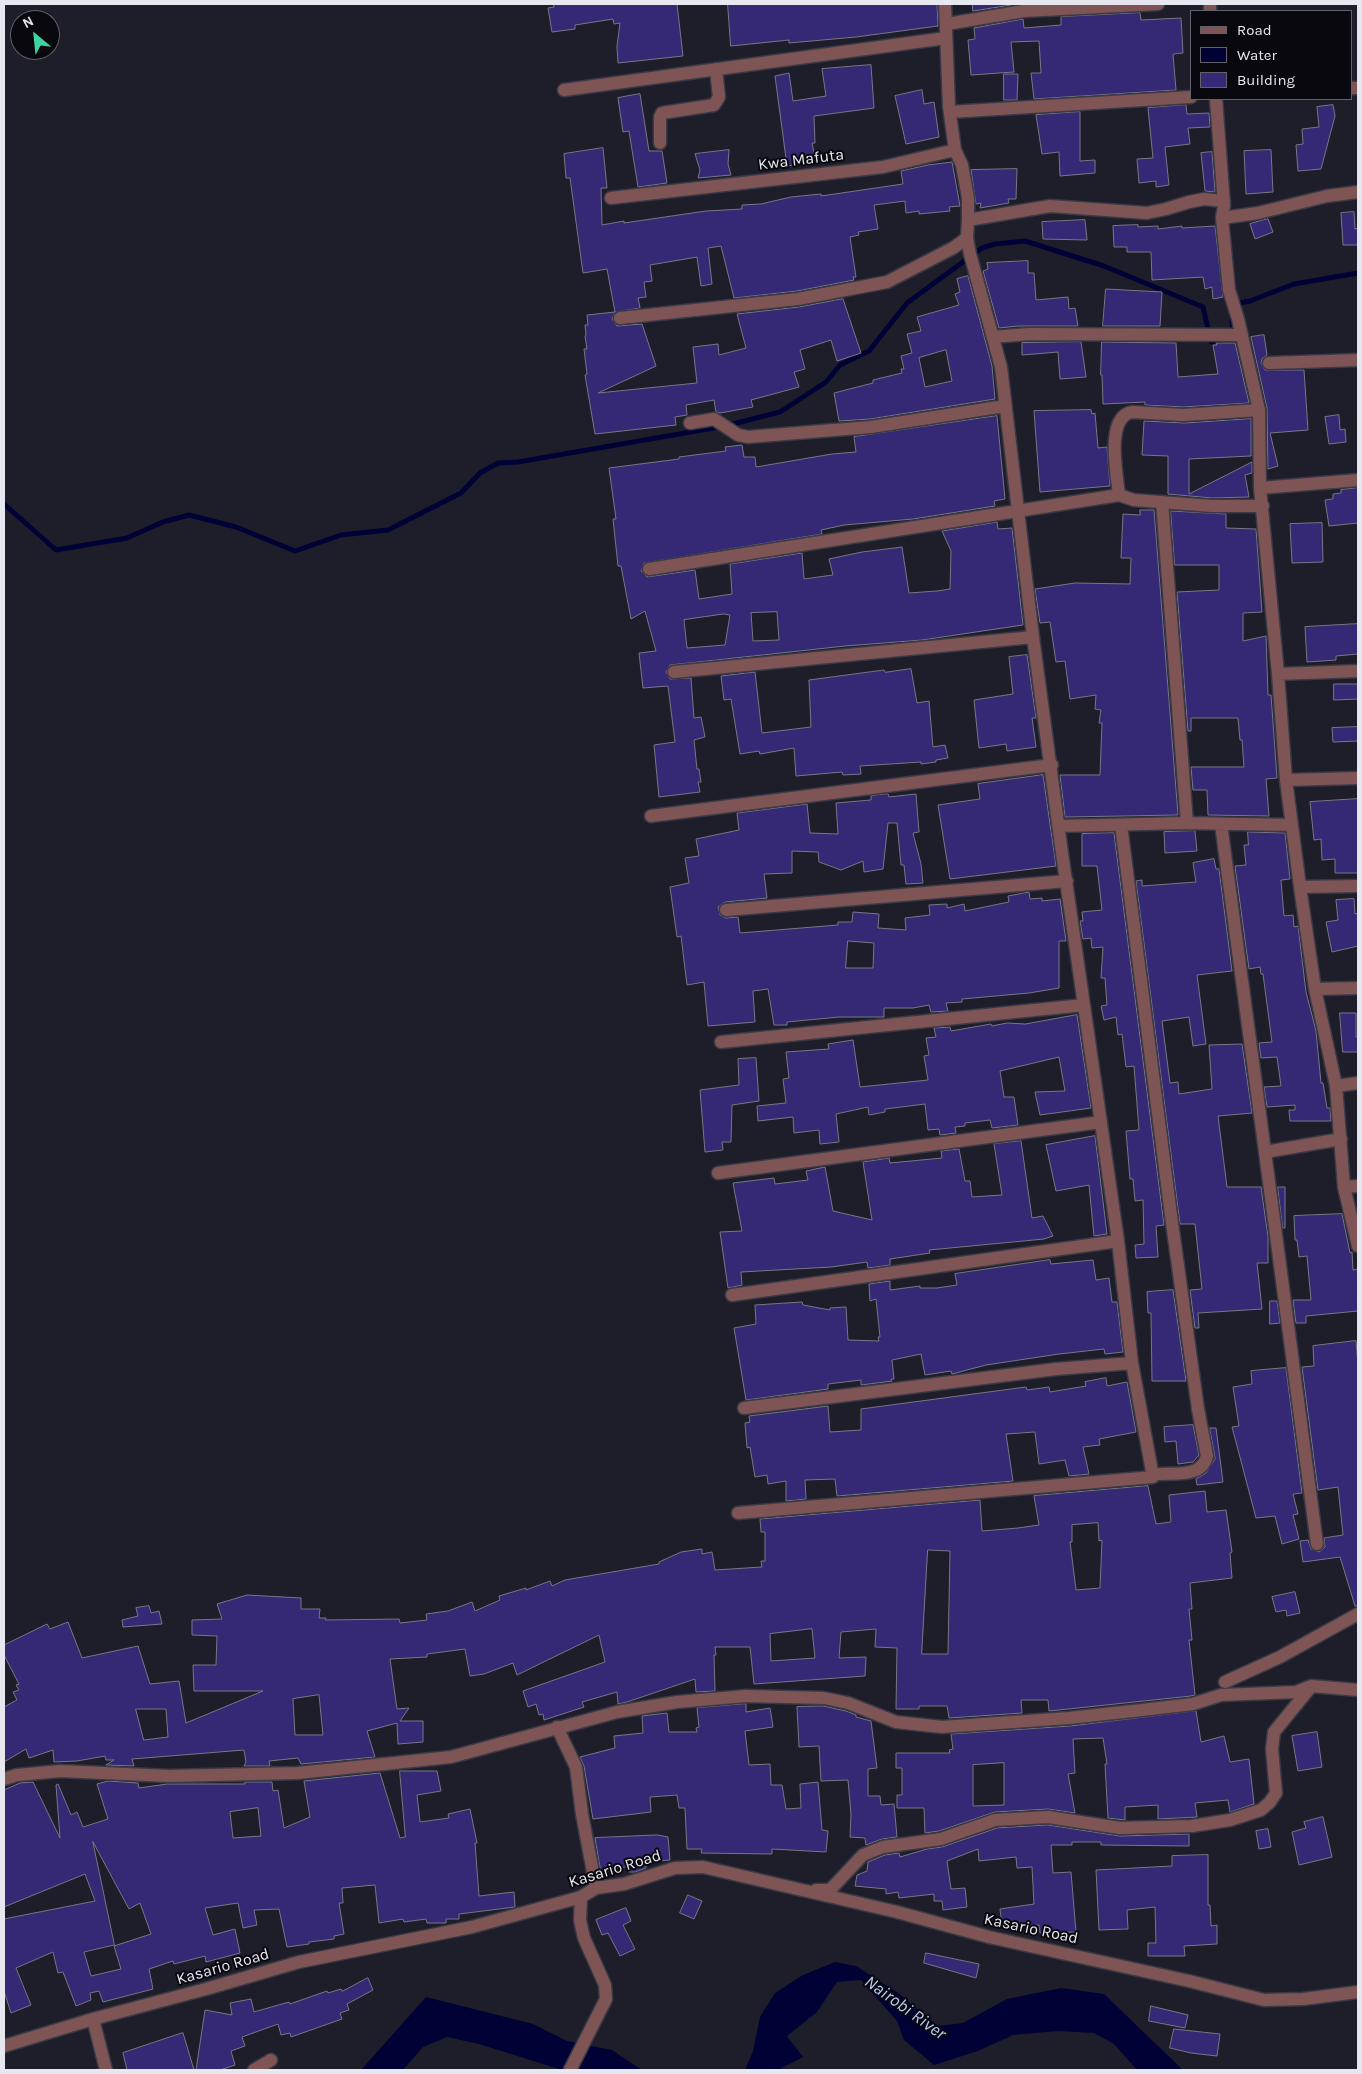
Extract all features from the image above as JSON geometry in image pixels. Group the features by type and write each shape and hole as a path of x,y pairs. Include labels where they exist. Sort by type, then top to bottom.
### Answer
{"street":[{"path":"738,1513 1153,1477 1132,1364 1118,1241 1033,637 1001,367 970,257 967,238 968,198 962,165 956,150 950,112 946,60 947,24 945,4"},
{"path":"947,24 1024,11 1158,4"},
{"path":"564,90 946,38"},
{"path":"660,143 660,118 662,113 714,105 719,98 716,69"},
{"path":"950,112 1190,97"},
{"path":"1216,100 1224,201 1222,218 1229,290 1238,319 1259,410 1260,488 1286,780 1316,988 1336,1086 1344,1187 1358,1246"},
{"name":"Kwa Mafuta","path":"611,198 883,166 956,150"},
{"path":"1222,218 1258,213 1327,196 1358,192"},
{"path":"968,220 1050,206 1147,213 1204,199 1224,201"},
{"path":"620,318 798,299 887,282 952,248 967,238"},
{"path":"993,337 1030,334 1242,335"},
{"path":"1269,363 1358,360"},
{"path":"690,423 714,419 733,432 748,436 871,427 1005,406"},
{"path":"1119,496 1115,439 1120,418 1125,413 1183,415 1259,410"},
{"path":"1260,488 1358,480"},
{"path":"649,569 1119,496 1134,500 1212,506 1262,506"},
{"path":"1162,502 1187,823"},
{"path":"674,672 1033,637"},
{"path":"1278,674 1358,671"},
{"path":"651,816 1052,765"},
{"path":"1286,780 1358,778"},
{"path":"1059,826 1187,823 1292,825"},
{"path":"1221,824 1317,1544"},
{"path":"1121,825 1172,1223 1198,1409 1208,1456 1206,1462 1193,1473 1160,1474"},
{"path":"726,910 1067,881"},
{"path":"1300,887 1358,886"},
{"path":"1316,988 1358,988"},
{"path":"721,1042 1084,1005"},
{"path":"1336,1086 1358,1083"},
{"path":"718,1173 1101,1122"},
{"path":"1265,1152 1341,1139"},
{"path":"1344,1187 1358,1186"},
{"path":"732,1295 1118,1241"},
{"path":"744,1408 1056,1369 1132,1364"},
{"path":"1224,1682 1280,1657 1358,1614"},
{"path":"803,1890 830,1890 863,1855 883,1847 941,1839 996,1820 1048,1817 1120,1828 1192,1826 1230,1820 1261,1810 1276,1793 1272,1749 1274,1732 1311,1686"},
{"path":"4,1779 18,1775 60,1772 168,1776 298,1773 451,1757 616,1712 746,1696 824,1698 848,1703 896,1722 942,1726 1069,1718 1193,1704 1221,1696 1296,1692 1311,1686 1358,1690"},
{"path":"557,1727 576,1767 582,1814 596,1888"},
{"name":"Kasario Road","path":"4,2046 93,2019 299,1962 472,1927 581,1897 596,1888 624,1884 674,1868 703,1867 897,1912 989,1937 1125,1966 1264,2000 1303,1999 1358,1992"},
{"path":"570,2070 606,1999 605,1985 584,1938 580,1920 581,1897"},
{"path":"93,2019 106,2070"},
{"path":"254,2070 271,2060"}],"water":[{"name":"Nairobi River","path":"835,1962 856,1966 898,1993 938,2026 963,2023 1007,1999 1061,1988 1104,1994 1183,2070 1137,2070 1114,2044 1094,2033 1058,2031 1013,2035 978,2051 934,2065 904,2040 897,2021 861,1980 837,1982 817,2012 787,2036 803,2057 778,2070 745,2070 753,2051 760,2017 775,1993 803,1975"},
{"path":"426,1997 533,2024 567,2041 612,2050 642,2070 562,2070 479,2044 447,2037 423,2047 403,2070 361,2070"}],"building":[{"path":"553,4 677,4 683,56 618,63 617,46 620,23 614,24 613,19 575,25 575,29 552,32 548,8 554,7"},
{"path":"728,4 937,4 938,26 856,37 789,43 789,40 731,46"},
{"path":"973,4 1018,4 973,11"},
{"path":"1140,13 1141,20 1181,18 1183,53 1173,54 1176,90 1034,99 1031,73 1041,73 1039,41 1011,42 1014,72 971,75 968,40 975,39 974,28 1023,19 1024,28 1061,25 1061,17"},
{"path":"871,65 874,108 814,116 815,143 812,143 816,162 787,166 775,76 789,73 793,101 826,96 822,69"},
{"path":"1004,74 1018,74 1017,100 1004,100"},
{"path":"922,90 924,104 934,102 939,137 906,144 895,96"},
{"path":"640,94 649,151 662,151 667,183 638,187 629,131 623,132 618,98"},
{"path":"1186,105 1187,114 1209,113 1210,127 1188,128 1190,144 1165,147 1169,185 1156,187 1156,181 1139,183 1137,159 1153,158 1148,108"},
{"path":"1333,105 1335,116 1321,169 1298,171 1296,145 1303,144 1302,129 1319,127 1317,107"},
{"path":"1080,112 1080,161 1095,160 1095,173 1060,176 1059,152 1042,154 1036,115"},
{"path":"603,148 607,188 601,188 602,225 706,211 742,209 742,205 761,204 791,197 821,194 821,196 903,184 901,171 952,162 960,206 949,207 950,211 919,214 919,211 906,213 905,201 874,205 878,229 858,232 859,235 850,237 856,277 853,277 854,280 797,291 734,298 721,246 708,248 712,284 701,286 697,257 650,265 652,281 644,282 646,297 638,298 640,308 615,312 607,269 583,273 570,178 566,178 564,154"},
{"path":"729,150 728,164 731,175 698,178 700,170 695,154"},
{"path":"1271,150 1273,192 1246,194 1244,151"},
{"path":"1212,152 1215,192 1205,191 1201,153"},
{"path":"1017,169 1016,199 1008,199 1009,203 980,208 981,203 976,204 971,170"},
{"path":"1354,212 1355,229 1358,228 1358,245 1343,245 1341,213"},
{"path":"1268,219 1273,232 1255,239 1250,224"},
{"path":"1085,220 1087,240 1043,239 1042,222"},
{"path":"1138,225 1138,227 1158,226 1158,229 1182,226 1182,228 1215,226 1223,297 1213,299 1212,287 1205,289 1203,277 1152,280 1151,252 1127,252 1127,247 1114,247 1113,226"},
{"path":"1028,261 1028,273 1034,273 1036,300 1068,297 1069,309 1075,308 1078,326 1018,326 999,328 983,271 988,269 987,263"},
{"path":"968,276 992,366 995,399 870,419 839,421 834,393 902,373 901,369 904,369 901,356 912,353 907,334 921,331 917,317 959,305 955,294 960,292 957,279","holes":["946,350 952,381 925,387 919,358"]},
{"path":"1106,289 1162,292 1160,326 1103,326"},
{"path":"843,299 861,353 837,361 831,340 800,350 805,369 794,372 799,387 751,400 753,407 720,413 716,412 714,400 686,405 687,415 675,417 676,425 595,434 585,375 587,374 584,349 587,349 585,325 588,325 587,315 615,312 612,319 617,326 642,324 656,366 598,393 697,383 693,347 718,344 719,355 746,348 737,314 799,307"},
{"path":"1264,335 1267,355 1262,359 1261,363 1265,370 1304,370 1308,430 1270,433 1278,466 1268,469 1267,408 1251,337"},
{"path":"1081,342 1086,377 1060,379 1058,352 1022,355 1022,343"},
{"path":"1102,342 1176,343 1178,377 1218,374 1213,345 1217,345 1216,343 1235,343 1249,403 1183,407 1145,405 1145,402 1103,404 1101,375"},
{"path":"1091,410 1092,414 1095,413 1098,448 1107,447 1110,486 1040,492 1034,411"},
{"path":"1339,415 1340,430 1345,429 1346,442 1329,444 1325,417"},
{"path":"997,416 1005,499 994,501 995,506 913,519 844,525 821,530 822,534 644,563 641,571 647,577 695,570 699,599 732,594 730,564 802,553 804,579 833,575 829,559 862,552 902,547 909,593 937,591 950,589 951,551 942,531 997,522 998,529 1012,528 1023,625 922,640 845,646 670,665 666,672 670,679 691,678 694,718 701,717 705,737 694,740 697,769 699,769 701,782 698,782 700,792 659,797 654,745 675,742 668,686 643,688 639,653 656,651 645,611 631,619 621,566 618,566 613,519 616,519 609,468 726,451 725,447 742,445 744,457 755,457 756,467 832,454 856,452 854,437","holes":["777,612 779,640 753,641 751,613","724,614 730,615 725,645 687,648 684,620"]},
{"path":"1251,419 1251,456 1189,459 1189,494 1252,462 1252,473 1245,475 1249,497 1212,498 1168,494 1168,456 1142,455 1144,421 1184,423"},
{"path":"1358,488 1358,523 1329,526 1325,500 1333,499 1333,494 1341,493 1341,490"},
{"path":"1140,510 1154,510 1178,815 1065,817 1060,775 1100,775 1102,723 1099,723 1101,710 1095,709 1096,695 1070,699 1065,661 1056,662 1050,622 1040,623 1035,589 1075,583 1130,584 1131,558 1121,558 1123,514 1140,515"},
{"path":"1171,511 1226,514 1226,528 1256,529 1262,612 1243,613 1243,641 1266,636 1268,695 1271,695 1277,778 1266,779 1269,816 1208,815 1207,790 1193,790 1191,767 1244,767 1242,740 1240,740 1238,718 1191,718 1191,731 1188,731 1177,592 1219,590 1219,565 1175,565"},
{"path":"1322,523 1323,562 1292,563 1290,524"},
{"path":"1358,624 1358,654 1336,656 1336,660 1307,662 1305,627"},
{"path":"1027,655 1036,718 1032,718 1036,747 1007,751 1006,744 979,748 974,700 1013,694 1009,657"},
{"path":"911,669 917,703 929,701 933,747 945,745 948,758 921,764 921,762 860,766 861,774 843,775 842,772 796,776 794,748 760,754 759,751 740,754 731,699 724,700 721,676 755,672 762,733 811,727 809,680 884,670 885,672"},
{"path":"1334,684 1358,684 1358,699 1334,700"},
{"path":"1358,727 1358,741 1333,742 1332,728"},
{"path":"1043,775 1056,866 950,879 938,805 980,799 978,784"},
{"path":"888,794 889,797 916,794 919,832 913,833 921,864 923,883 906,884 904,865 901,865 897,823 888,823 883,869 864,872 863,861 841,870 819,862 818,852 792,851 792,873 764,874 767,898 725,902 718,907 720,915 726,918 738,917 740,933 838,925 838,922 852,922 853,912 879,914 878,928 906,930 905,918 930,915 929,905 947,904 947,908 964,904 965,911 1009,902 1008,896 1029,892 1030,899 1042,898 1042,901 1060,899 1066,941 1059,941 1059,988 1029,993 962,999 962,1002 946,1003 948,1011 931,1012 929,1005 913,1008 884,1008 884,1017 839,1017 787,1022 787,1025 774,1025 768,989 753,991 755,1022 708,1026 704,982 687,985 681,936 677,937 670,887 689,883 685,858 699,856 696,839 739,830 737,813 807,804 810,833 838,834 836,803 871,800 871,796","holes":["848,941 874,943 873,968 846,968"]},
{"path":"1358,799 1358,873 1335,873 1335,859 1322,860 1321,839 1314,840 1310,802"},
{"path":"1195,831 1197,851 1165,853 1164,832"},
{"path":"1248,832 1285,833 1290,879 1281,880 1284,916 1293,915 1294,927 1298,926 1306,992 1316,1031 1321,1083 1323,1083 1327,1108 1330,1108 1331,1121 1290,1121 1289,1110 1295,1110 1295,1105 1267,1107 1264,1087 1281,1086 1277,1057 1261,1058 1259,1043 1272,1042 1263,974 1261,974 1260,967 1249,969 1235,866 1246,865 1244,845 1248,845"},
{"path":"1114,833 1164,1225 1156,1226 1158,1257 1136,1258 1135,1245 1144,1244 1143,1200 1135,1201 1133,1179 1130,1179 1126,1131 1139,1130 1134,1066 1126,1067 1122,1034 1118,1035 1116,1017 1104,1020 1101,1006 1107,1005 1105,978 1101,978 1103,947 1092,948 1091,938 1083,939 1080,921 1083,921 1082,912 1102,910 1097,866 1082,866 1082,834"},
{"path":"1214,859 1216,869 1219,869 1232,971 1197,975 1206,1044 1193,1046 1189,1017 1162,1021 1170,1083 1178,1082 1179,1094 1212,1089 1209,1045 1242,1044 1252,1113 1218,1116 1227,1187 1261,1187 1268,1237 1268,1263 1257,1263 1262,1309 1198,1313 1199,1328 1195,1328 1190,1290 1202,1289 1195,1224 1180,1224 1136,881 1142,880 1142,886 1196,882 1193,863"},
{"path":"1354,899 1355,914 1358,913 1358,946 1332,952 1326,922 1338,920 1336,900"},
{"path":"1340,1013 1356,1013 1358,1052 1343,1052"},
{"path":"1077,1015 1091,1108 1040,1115 1035,1092 1065,1091 1059,1057 1000,1071 1004,1097 1014,1097 1018,1125 992,1128 990,1120 965,1123 965,1126 955,1127 956,1133 940,1135 939,1129 928,1130 925,1104 885,1109 885,1112 869,1115 868,1107 836,1114 839,1142 820,1144 819,1130 794,1133 793,1117 758,1121 757,1106 786,1103 783,1079 789,1078 786,1052 829,1049 828,1044 853,1040 860,1087 928,1080 924,1056 929,1055 926,1038 936,1037 934,1028 950,1027 951,1031 991,1024 992,1026 1007,1023 1025,1024"},
{"path":"756,1058 759,1101 732,1105 731,1142 722,1142 723,1150 705,1152 700,1090 739,1085 738,1059"},
{"path":"1095,1136 1107,1234 1094,1236 1089,1185 1056,1191 1046,1145"},
{"path":"1021,1141 1032,1218 1043,1216 1053,1236 1044,1239 929,1250 930,1253 890,1259 890,1265 868,1268 867,1262 831,1267 741,1272 742,1285 728,1288 720,1232 742,1231 733,1183 774,1178 775,1184 808,1180 806,1171 825,1167 833,1211 872,1220 863,1162 889,1158 890,1163 942,1158 941,1151 959,1149 965,1181 970,1181 972,1197 1002,1195 994,1144"},
{"path":"1278,1187 1285,1187 1285,1228 1283,1228"},
{"path":"1342,1214 1350,1253 1352,1252 1353,1270 1358,1269 1358,1311 1306,1316 1306,1323 1296,1323 1293,1300 1311,1300 1307,1256 1299,1257 1297,1240 1295,1240 1294,1216"},
{"path":"1050,1260 1051,1264 1093,1260 1096,1280 1109,1278 1112,1302 1117,1302 1123,1352 1105,1354 1104,1349 1059,1354 986,1365 952,1374 951,1371 925,1375 921,1354 892,1360 894,1379 891,1379 892,1381 861,1385 861,1380 828,1384 828,1389 746,1400 734,1328 756,1324 755,1305 802,1302 803,1305 830,1310 830,1308 846,1307 848,1340 879,1341 876,1299 870,1301 869,1284 890,1281 890,1290 920,1286 920,1288 937,1288 957,1285 955,1274"},
{"path":"1173,1290 1186,1381 1152,1381 1151,1313 1148,1313 1147,1292"},
{"path":"1270,1301 1277,1301 1280,1323 1270,1324"},
{"path":"1356,1341 1358,1364 1358,1606 1355,1606 1340,1557 1303,1562 1300,1541 1308,1540 1311,1549 1319,1552 1325,1547 1324,1538 1343,1535 1338,1487 1318,1490 1302,1367 1314,1366 1313,1346"},
{"path":"1286,1368 1302,1493 1293,1494 1298,1514 1293,1515 1299,1539 1282,1544 1275,1516 1256,1518 1232,1427 1239,1426 1233,1387 1252,1384 1251,1371"},
{"path":"1106,1378 1107,1386 1127,1382 1136,1432 1099,1439 1100,1445 1083,1447 1089,1474 1069,1476 1065,1460 1039,1464 1035,1432 1006,1434 1013,1481 837,1496 835,1479 805,1480 806,1499 786,1501 786,1481 768,1484 767,1475 755,1477 750,1447 747,1448 745,1423 750,1422 749,1416 828,1406 830,1432 861,1430 861,1409 1026,1387 1027,1390 1049,1387 1050,1392 1086,1386 1085,1382"},
{"path":"1193,1425 1199,1455 1193,1462 1178,1464 1176,1441 1165,1442 1164,1427"},
{"path":"1210,1428 1216,1428 1223,1482 1197,1485 1196,1479 1206,1473 1215,1459"},
{"path":"1148,1486 1156,1524 1171,1522 1169,1495 1205,1491 1207,1512 1226,1510 1232,1552 1230,1553 1232,1578 1190,1583 1192,1609 1189,1609 1192,1640 1189,1640 1195,1695 1049,1711 1048,1700 1021,1700 1022,1713 949,1718 947,1706 919,1706 919,1709 896,1709 897,1648 875,1647 876,1629 841,1632 839,1658 866,1657 865,1676 754,1684 750,1647 715,1647 715,1691 696,1692 695,1679 618,1704 617,1692 582,1702 584,1707 544,1720 543,1714 539,1715 536,1704 528,1707 523,1691 605,1662 599,1635 517,1675 513,1663 484,1674 470,1676 465,1649 427,1654 427,1657 390,1659 397,1709 409,1708 400,1721 423,1721 423,1742 398,1744 397,1723 367,1731 375,1757 301,1764 298,1758 269,1761 270,1766 244,1766 246,1762 244,1750 132,1759 134,1766 106,1765 114,1760 106,1760 105,1756 77,1761 54,1762 53,1750 29,1758 26,1749 4,1762 4,1707 17,1700 13,1692 19,1690 16,1685 19,1684 4,1655 4,1645 47,1624 50,1629 68,1622 82,1658 138,1646 150,1684 179,1681 186,1723 263,1691 194,1691 193,1665 216,1665 217,1636 192,1635 192,1620 222,1619 217,1604 247,1595 301,1598 301,1609 320,1609 319,1618 326,1618 325,1620 399,1619 400,1623 427,1620 426,1614 448,1611 472,1602 475,1611 500,1600 499,1596 526,1588 526,1590 550,1581 552,1586 565,1580 659,1564 659,1562 681,1552 702,1549 702,1554 712,1552 715,1570 762,1567 761,1561 765,1561 765,1532 761,1532 760,1519 980,1500 982,1531 1018,1528 1039,1525 1034,1496","holes":["1098,1523 1099,1541 1102,1540 1100,1588 1076,1590 1070,1542 1072,1542 1072,1525","928,1550 950,1551 948,1654 922,1654","812,1629 815,1658 771,1661 770,1634","319,1695 323,1735 295,1735 293,1699","136,1709 166,1709 168,1737 144,1740"]},
{"path":"1295,1592 1300,1613 1287,1616 1286,1610 1276,1612 1272,1597"},
{"path":"149,1606 151,1613 159,1611 162,1624 123,1627 122,1620 138,1616 136,1608"},
{"path":"746,1704 746,1712 770,1708 773,1727 745,1731 749,1765 770,1764 771,1785 782,1785 786,1809 801,1808 800,1784 818,1782 822,1830 828,1831 826,1852 772,1849 772,1854 701,1853 702,1849 687,1849 685,1808 679,1808 677,1795 650,1797 651,1812 593,1819 584,1766 580,1757 615,1748 614,1736 643,1733 642,1716 667,1713 669,1732 697,1732 696,1728 699,1727 697,1708"},
{"path":"823,1706 846,1711 856,1715 856,1717 871,1721 877,1768 868,1769 868,1796 880,1796 881,1805 894,1804 897,1837 882,1839 866,1845 865,1838 850,1837 851,1814 848,1780 821,1781 819,1746 799,1747 797,1707"},
{"path":"1196,1711 1201,1742 1224,1736 1230,1762 1249,1759 1254,1804 1230,1812 1228,1800 1195,1803 1197,1817 1158,1819 1158,1805 1125,1807 1125,1820 1108,1818 1105,1764 1107,1764 1103,1738 1073,1739 1075,1773 1068,1774 1075,1813 1048,1809 995,1812 939,1831 925,1833 924,1808 897,1808 897,1795 902,1795 902,1768 896,1768 896,1753 950,1753 949,1750 953,1749 951,1734 1070,1726","holes":["1004,1763 1004,1805 973,1806 973,1765"]},
{"path":"1317,1732 1322,1767 1298,1771 1292,1736"},
{"path":"400,1771 437,1771 441,1791 417,1795 420,1822 449,1818 448,1814 470,1809 477,1843 475,1843 479,1896 514,1892 515,1907 459,1914 459,1919 446,1919 446,1923 427,1923 426,1919 404,1922 403,1919 379,1923 375,1885 342,1888 343,1903 339,1903 344,1934 334,1936 334,1939 287,1947 279,1909 254,1910 257,1925 243,1928 238,1903 205,1908 213,1935 235,1929 240,1953 206,1962 205,1956 174,1964 173,1961 149,1969 153,1989 103,2002 99,1991 90,1993 91,2000 76,2006 63,1972 58,1973 53,1952 16,1968 31,2005 11,2013 4,1991 4,1919 95,1901 85,1874 4,1907 4,1790 20,1783 33,1782 60,1838 56,1785 58,1784 71,1815 77,1812 83,1827 108,1819 97,1784 108,1781 138,1783 139,1788 167,1784 272,1782 273,1791 278,1790 284,1828 310,1817 304,1781 380,1773 400,1838 405,1837","holes":["258,1808 261,1836 233,1838 230,1812","93,1842 129,1909 140,1903 151,1934 114,1946 121,1969 91,1976 84,1952 114,1945"]},
{"path":"1323,1817 1332,1857 1299,1865 1292,1832 1306,1828 1304,1822"},
{"path":"1048,1825 1120,1836 1189,1834 1189,1846 1101,1845 1101,1842 1072,1842 1072,1845 1051,1845 1053,1873 1071,1872 1076,1932 1040,1933 1039,1925 1025,1926 1024,1923 1002,1926 1000,1909 1034,1904 1032,1867 1017,1868 1016,1857 979,1861 978,1849 947,1861 951,1889 965,1888 967,1907 943,1910 942,1901 934,1901 934,1894 899,1898 898,1892 886,1894 886,1889 855,1886 857,1875 867,1871 868,1862 885,1855 899,1853 900,1857 927,1849 942,1847 997,1828"},
{"path":"1268,1829 1271,1847 1259,1849 1256,1831"},
{"path":"658,1835 668,1837 670,1860 646,1862 646,1868 635,1872 629,1872 629,1866 601,1873 595,1838"},
{"path":"1208,1855 1208,1905 1210,1905 1211,1926 1217,1925 1217,1944 1184,1946 1185,1956 1148,1956 1148,1943 1156,1943 1155,1907 1127,1910 1128,1929 1099,1930 1096,1870 1172,1866 1172,1856"},
{"path":"688,1895 702,1901 694,1919 680,1913"},
{"path":"626,1908 631,1921 623,1925 635,1949 620,1956 608,1933 602,1935 596,1920"},
{"path":"926,1953 979,1964 976,1978 924,1963"},
{"path":"368,1978 373,1990 347,2004 349,2010 340,2013 342,2019 291,2037 290,2033 281,2035 278,2024 242,2037 245,2046 231,2051 235,2065 220,2070 196,2070 205,2010 232,2015 230,2003 251,1999 254,2012 289,2002 290,2004 327,1991 328,1993 341,1989 342,1991"},
{"path":"1151,2006 1188,2015 1185,2028 1149,2021"},
{"path":"1174,2029 1220,2034 1217,2056 1170,2048"},
{"path":"183,2033 194,2070 127,2070 123,2053"}],"waterway":[{"path":"4,504 56,550 127,538 163,522 189,515 236,527 295,551 341,535 388,530 461,493 480,473 498,463 518,462 725,426 780,412 826,382 840,365 869,351 907,303 982,248 995,244 1025,241 1104,266 1203,307 1211,342 1220,341"},
{"path":"1234,304 1250,301 1294,284 1358,273"},
{"path":"1232,315 1233,334"}]}
